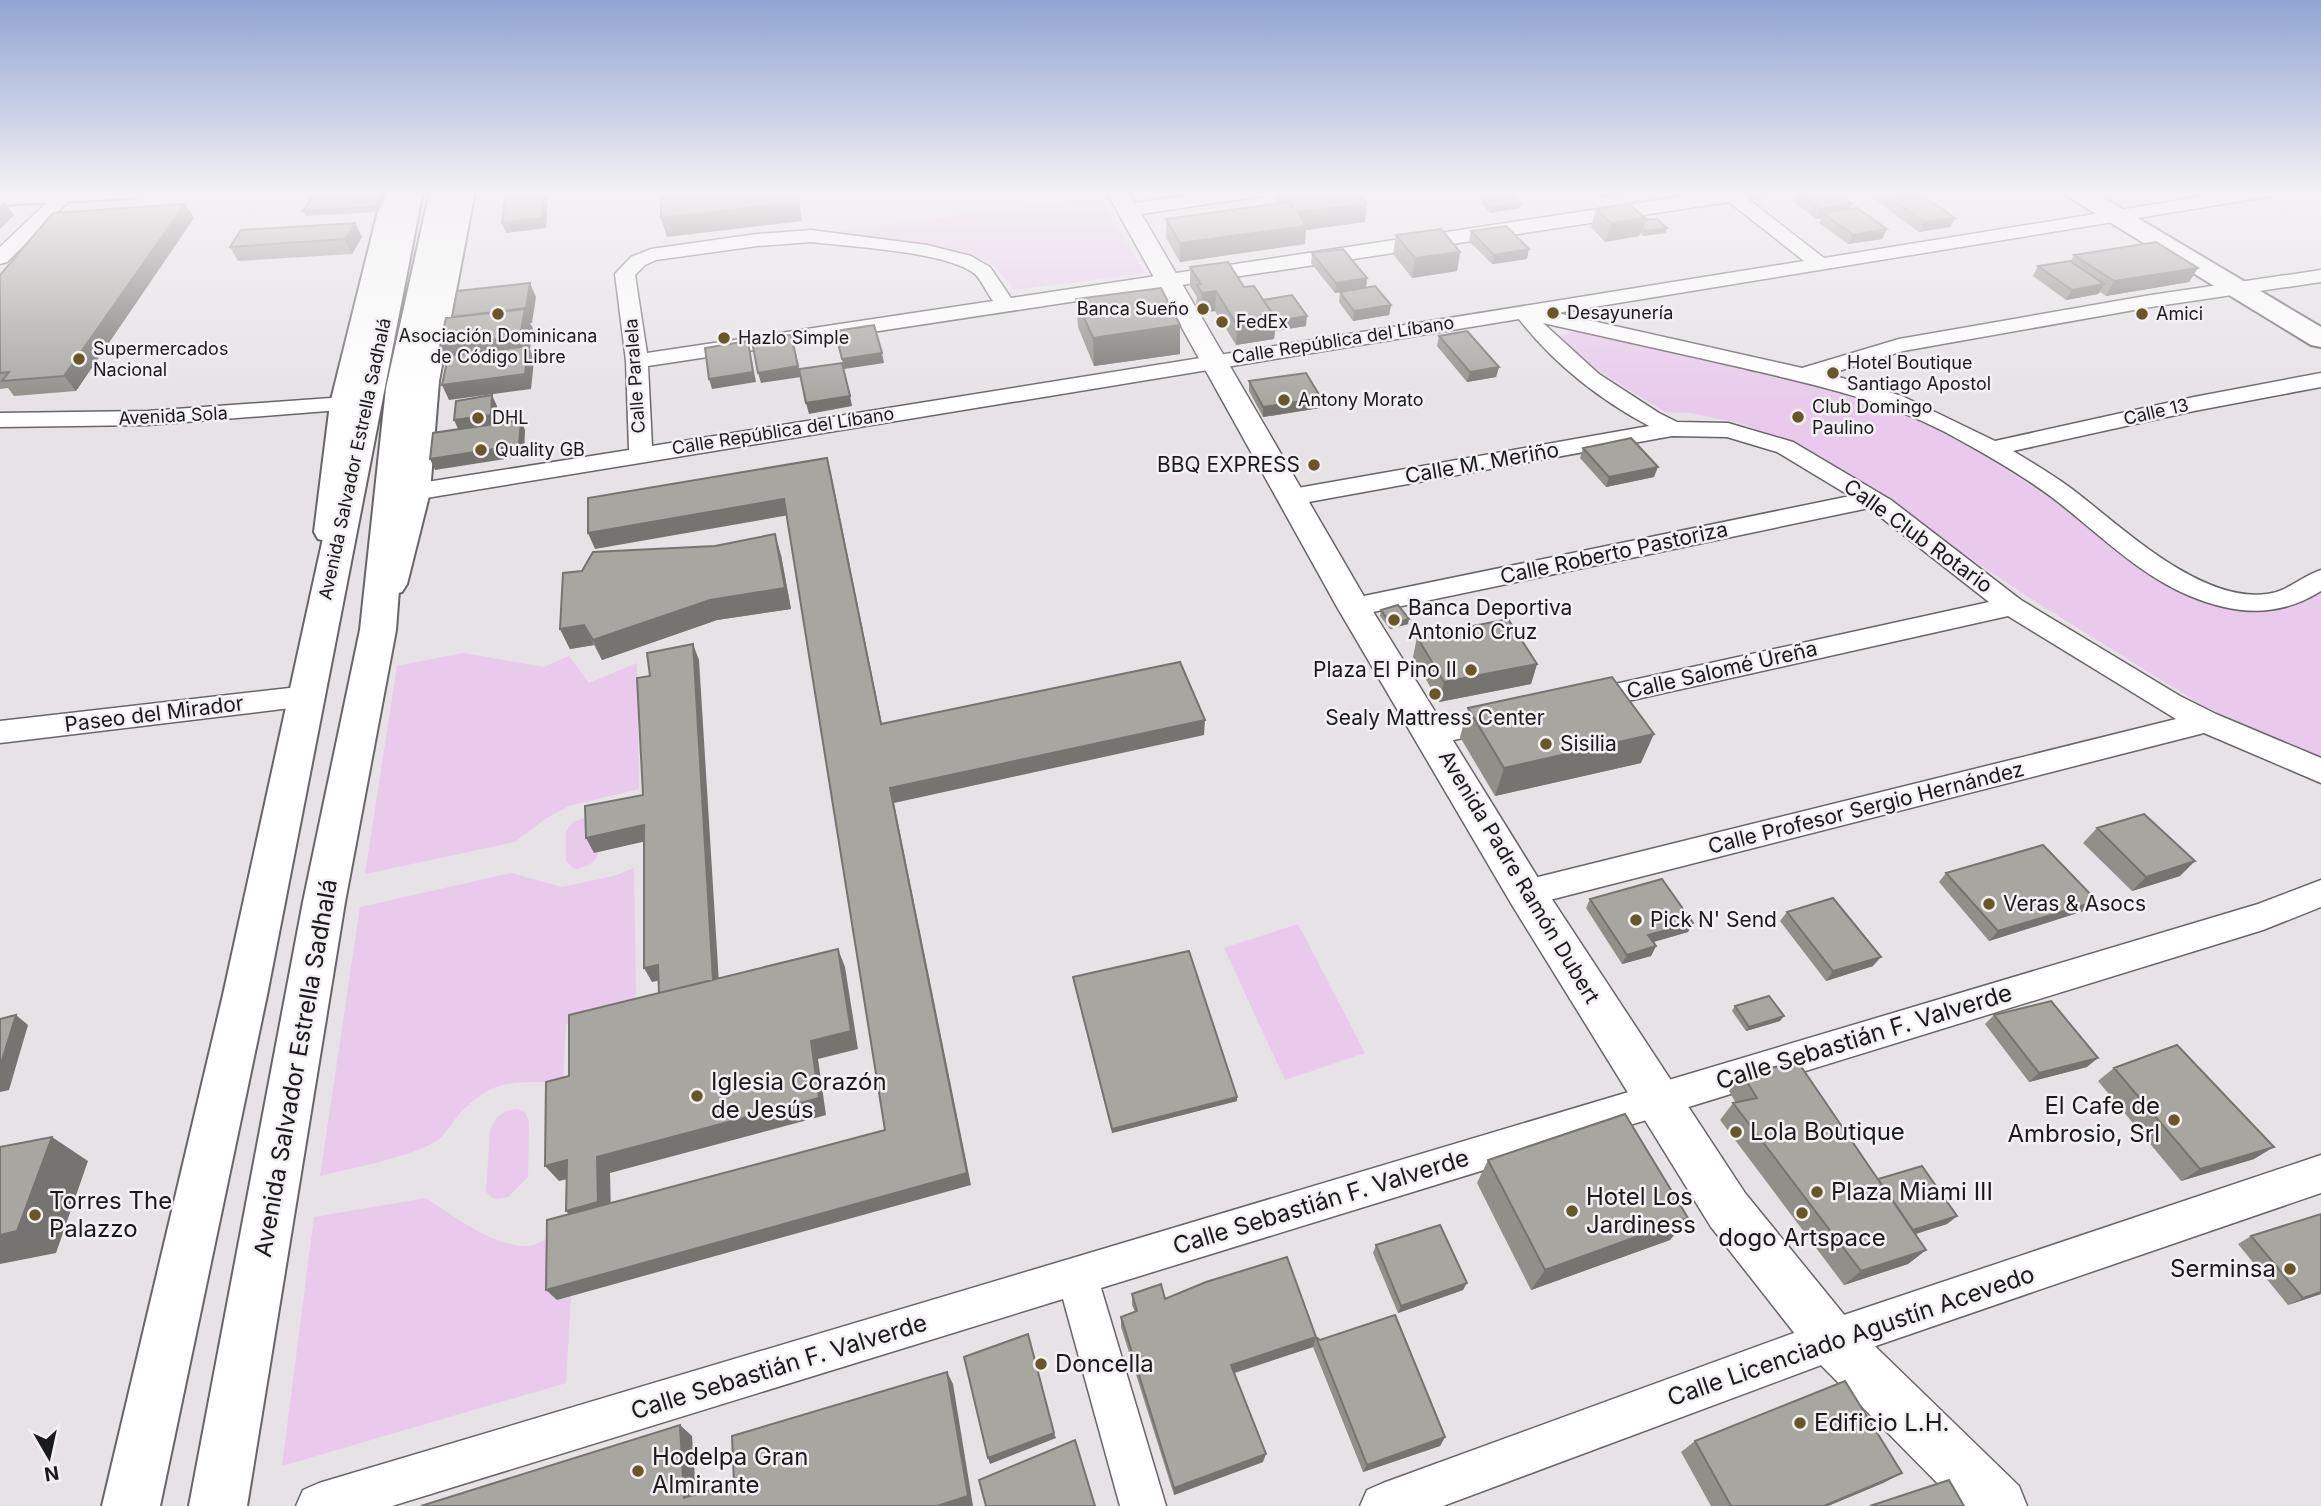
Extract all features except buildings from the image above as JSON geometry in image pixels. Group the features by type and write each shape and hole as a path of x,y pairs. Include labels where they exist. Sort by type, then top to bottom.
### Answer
{"main road":[{"name":"Avenida Salvador Estrella Sadhalá","path":"131,1506 245,995 307,696 356,398 382,261"},
{"name":"Avenida Salvador Estrella Sadhalá","path":"356,398 392,261"},
{"name":"Avenida Salvador Estrella Sadhalá","path":"378,630 400,388 427,261"},
{"name":"Avenida Salvador Estrella Sadhalá","path":"218,1506 324,902 378,630 414,492 425,381 449,261"},
{"path":"2191,261 2321,339"}],"street":[{"name":"Calle Paralela","path":"638,261 625,274 636,361 641,455"},
{"name":"Calle Paralela","path":"966,261 983,271 1005,304"},
{"name":"Avenida Padre Ramón Dubert","path":"1156,261 1354,607 1433,734 1526,893 1728,1210 1832,1340 1999,1506"},
{"path":"636,361 1299,261"},
{"path":"1816,261 1821,265"},
{"name":"Calle República del Líbano","path":"414,492 1844,261"},
{"path":"1802,376 1899,345 2151,301 2321,276"},
{"path":"1523,312 1802,376 1831,380 1886,397 1992,449 2038,476 2179,579 2211,594 2258,604 2289,598 2321,579"},
{"path":"1523,312 1544,338 1569,362 1627,403 1672,429"},
{"name":"Calle 13","path":"1992,449 2194,404 2321,380"},
{"name":"Avenida Sola","path":"0,420 147,418 356,398"},
{"name":"Calle M. Meriño","path":"1292,497 1672,429"},
{"name":"Calle Club Rotario","path":"1672,429 1716,429 1766,439 1815,463 1872,499 2012,606 2206,722 2321,771"},
{"name":"Calle Roberto Pastoriza","path":"1354,607 1872,499"},
{"name":"Calle Salomé Ureña","path":"1433,734 2012,606"},
{"name":"Paseo del Mirador","path":"0,732 307,696"},
{"name":"Calle Profesor Sergio Hernández","path":"1526,893 2206,722"},
{"name":"Calle Sebastián F. Valverde","path":"319,1506 2263,916 2321,892"},
{"name":"Calle Licenciado Agustín Acevedo","path":"1383,1506 1832,1340 2321,1174"},
{"path":"1077,1276 1143,1506"}],"shaded area":[{"path":"989,261 1138,261 1145,273 1014,290"},
{"path":"1575,331 1907,404 2143,559 2214,595 2299,601 2321,583 2321,759 2200,704 2044,607 1815,456 1747,425 1690,413 1665,412 1553,342 1559,336"},
{"path":"463,653 544,667 569,656 589,683 637,663 639,789 569,806 545,819 515,842 365,874 397,666"},
{"path":"591,816 598,843 597,857 593,862 574,869 566,861 566,832 573,822"},
{"path":"634,868 636,997 623,1009 566,1024 563,1081 520,1082 499,1086 476,1099 460,1113 439,1139 428,1145 399,1157 320,1176 360,907 511,873 562,887 614,876"},
{"path":"1298,924 1365,1053 1285,1080 1224,948"},
{"path":"515,1109 524,1111 529,1121 528,1177 508,1197 494,1199 486,1192 490,1130 499,1116"},
{"path":"426,1198 474,1229 502,1242 529,1246 558,1232 571,1296 566,1383 282,1466 314,1217"}],"place":[{"name":"Banca Sueño","path":"1203,309"},
{"name":"Desayunería","path":"1553,313"},
{"name":"Asociación Dominicana de Código Libre","path":"498,314"},
{"name":"Amici","path":"2142,314"},
{"name":"FedEx","path":"1222,322"},
{"name":"Hazlo Simple","path":"724,338"},
{"name":"Supermercados Nacional","path":"79,359"},
{"name":"Hotel Boutique Santiago Apostol","path":"1833,373"},
{"name":"Antony Morato","path":"1284,400"},
{"name":"Club Domingo Paulino","path":"1798,417"},
{"name":"DHL","path":"478,418"},
{"name":"Quality GB","path":"481,450"},
{"name":"BBQ EXPRESS","path":"1314,465"},
{"name":"Banca Deportiva Antonio Cruz","path":"1394,620"},
{"name":"Plaza El Pino II","path":"1471,670"},
{"name":"Sealy Mattress Center","path":"1435,694"},
{"name":"Sisilia","path":"1546,744"},
{"name":"Veras & Asocs","path":"1989,904"},
{"name":"Pick N' Send","path":"1636,920"},
{"name":"Iglesia Corazón de Jesús","path":"697,1096"},
{"name":"El Cafe de Ambrosio, Srl","path":"2174,1120"},
{"name":"Lola Boutique","path":"1736,1132"},
{"name":"Plaza Miami III","path":"1817,1192"},
{"name":"Hotel Los Jardiness","path":"1572,1211"},
{"name":"dogo Artspace","path":"1802,1213"},
{"name":"Torres The Palazzo","path":"35,1215"},
{"name":"Serminsa","path":"2290,1269"},
{"name":"Doncella","path":"1041,1364"},
{"name":"Edificio L.H.","path":"1800,1423"},
{"name":"Hodelpa Gran Almirante","path":"638,1471"}]}
